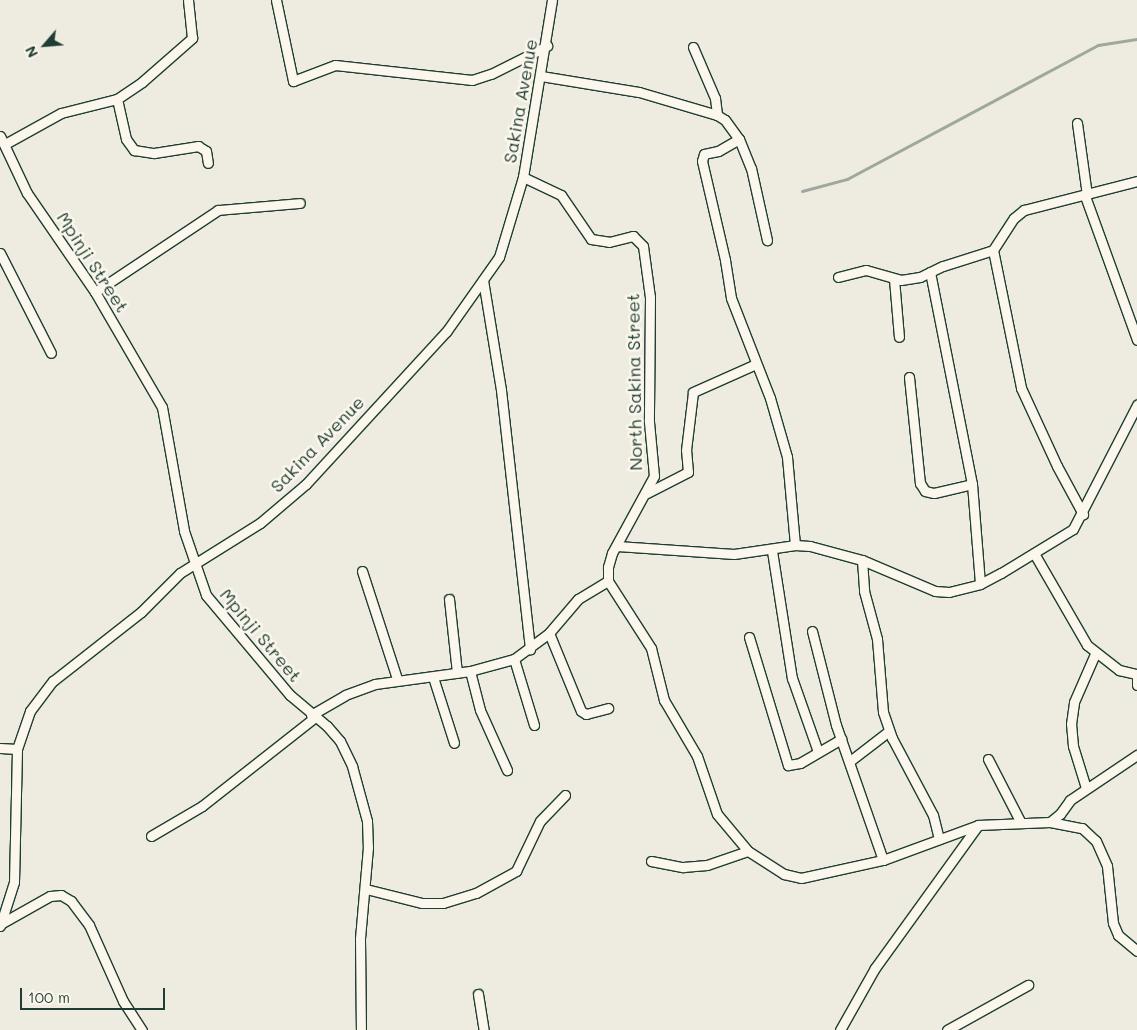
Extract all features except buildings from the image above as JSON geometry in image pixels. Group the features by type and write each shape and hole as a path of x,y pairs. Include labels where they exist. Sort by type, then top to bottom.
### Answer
{"street":[{"path":"2,140 61,113 117,99 190,41 188,0"},
{"path":"276,0 294,80 335,65 472,80 491,74 547,46"},
{"name":"Sakina Avenue","path":"1,924 14,882 17,749 30,711 53,681 141,612 193,563 260,523 306,484 446,332 499,257 523,177 547,46 552,0"},
{"path":"693,47 715,98 717,114"},
{"path":"541,76 638,92 717,114 739,139 755,182 768,240"},
{"path":"117,99 126,138 134,150 154,153 198,146 206,152 208,163"},
{"path":"1077,123 1086,195 1137,340"},
{"path":"739,139 701,158 731,298 770,398 787,457 795,545"},
{"name":"Mpinji Street","path":"2,140 27,192 96,292 162,407 184,531 193,563 206,595 227,623 290,695 313,717 327,726 340,741 360,791 366,821 366,889 360,939 361,1030"},
{"name":"North Sakina Street","path":"523,177 560,195 591,239 609,242 632,236 643,246 650,297 649,422 655,463 647,494 616,546 608,567 608,581"},
{"path":"838,277 866,270 894,279 910,280 993,250 1020,212 1137,181"},
{"path":"96,292 218,210 300,203"},
{"path":"993,250 1021,388 1056,466 1084,514"},
{"path":"0,253 51,353"},
{"path":"930,272 972,484 980,584"},
{"path":"894,279 899,337"},
{"path":"483,280 501,390 530,649"},
{"path":"647,494 688,472 687,441 692,392 756,364"},
{"path":"909,377 920,483 925,491 934,493 972,484"},
{"path":"616,546 734,554 772,551 795,545 862,560 935,591 949,592 980,584 1035,554 1074,529 1084,514 1137,405"},
{"path":"772,551 792,678 818,752"},
{"path":"1035,554 1095,654 1119,670 1137,674 1137,685"},
{"path":"862,560 864,591 876,638 882,702 889,732 933,815 939,839"},
{"path":"362,571 396,679"},
{"path":"151,836 216,796 313,717 345,695 396,679 433,677 470,671 514,659 530,649 549,633 578,599 608,581 651,648 664,700 693,748 717,814 748,850 784,874 801,878 883,860 978,825 1050,822 1082,828 1096,841 1107,866 1113,924 1118,935 1137,951"},
{"path":"449,599 457,673"},
{"path":"812,631 841,739 883,860"},
{"path":"549,633 581,712 586,714 608,708"},
{"path":"748,637 788,765 800,763 841,739"},
{"path":"1086,788 1073,746 1071,724 1074,702 1095,654"},
{"path":"514,659 534,725"},
{"path":"470,671 480,710 507,770"},
{"path":"433,677 454,743"},
{"path":"850,761 889,732"},
{"path":"0,748 17,749"},
{"path":"1050,822 1060,814 1070,800 1137,755"},
{"path":"988,759 1021,823"},
{"path":"366,889 422,903 443,903 476,893 516,871 540,822 565,794"},
{"path":"840,1030 875,968 978,825"},
{"path":"651,861 683,867 707,864 748,850"},
{"path":"1,924 50,896 61,895 71,901 89,925 122,1001 142,1030"},
{"path":"948,1030 1028,985"},
{"path":"478,994 484,1030"}],"waterway":[{"path":"802,191 847,179 1098,45 1137,39"}]}
